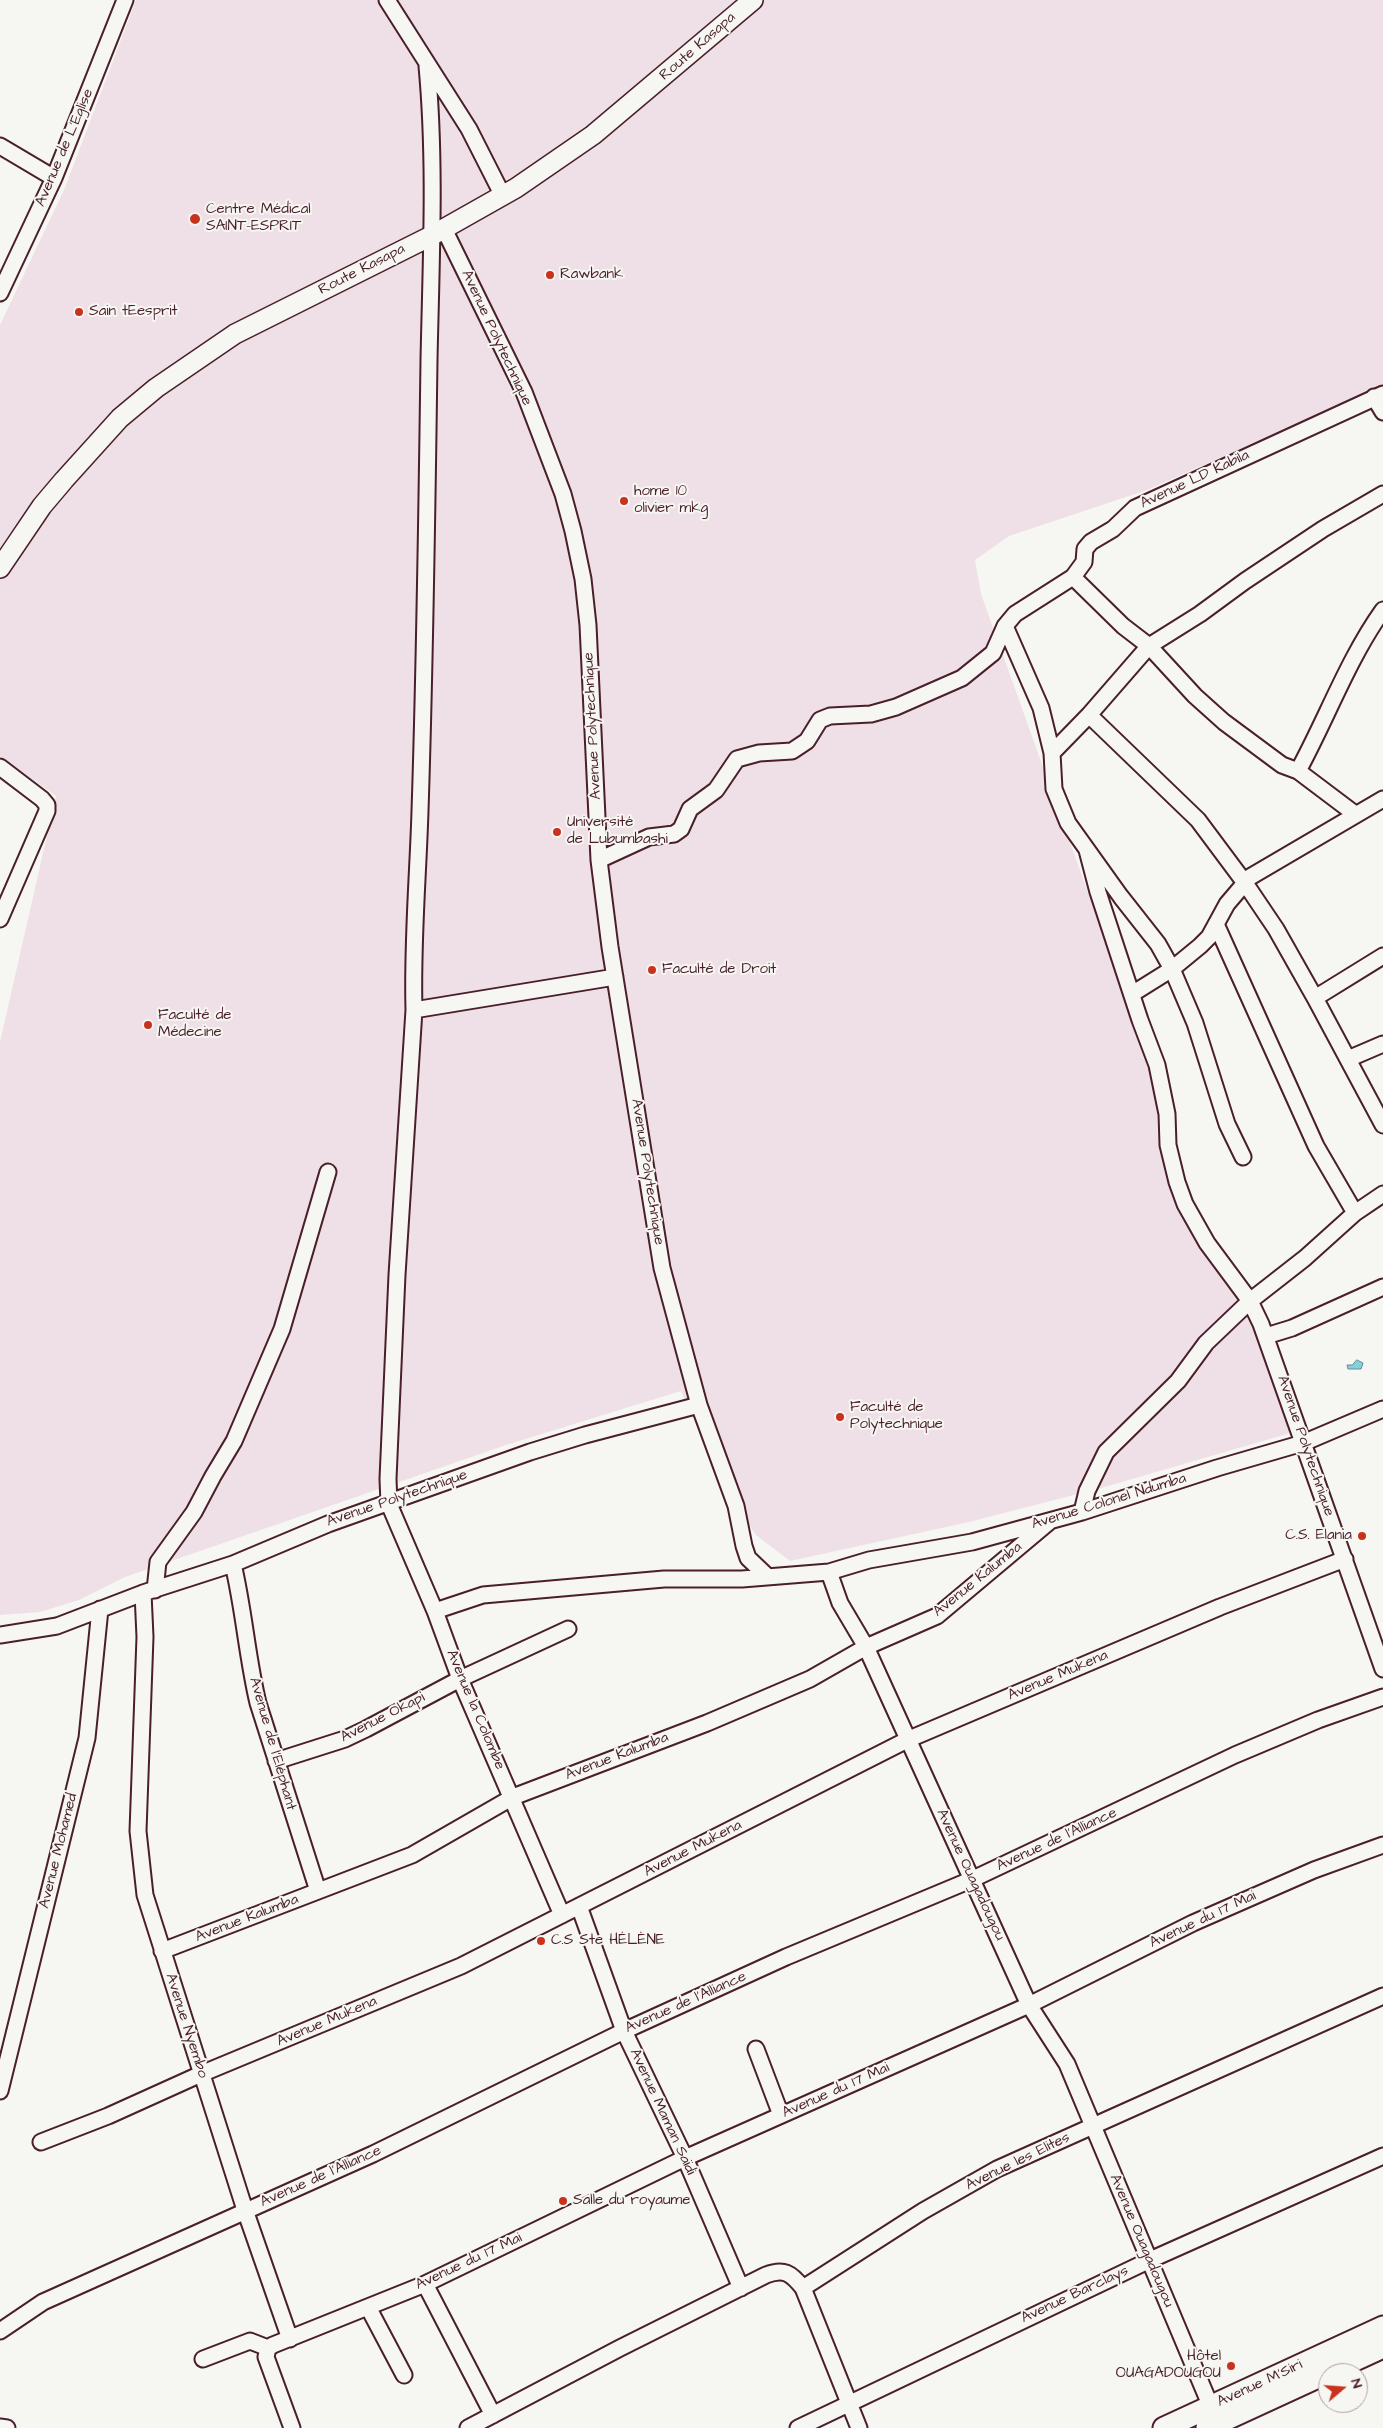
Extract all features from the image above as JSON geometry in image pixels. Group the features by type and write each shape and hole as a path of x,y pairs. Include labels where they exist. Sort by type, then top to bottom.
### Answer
{"highway":[{"name":"Avenue M'Siri","path":"1207,2428 1220,2409 1383,2327"},
{"name":"Avenue M'Siri","path":"1164,2428 1220,2409 1383,2347"}],"main road":[{"name":"Route Kasapa","path":"0,568 53,493 120,418 156,388 235,334 438,232 503,196 593,135 753,0"}],"street":[{"name":"Avenue de L'Eglise","path":"0,293 54,178 125,0"},
{"path":"387,0 469,130 503,196"},
{"path":"389,1504 388,1479 397,1275 414,1010 413,969 420,814 438,232 430,140 427,66"},
{"path":"0,146 54,178"},
{"name":"Avenue Polytechnique","path":"0,1635 57,1626 149,1591 233,1564 296,1535 389,1504 530,1452 585,1435 699,1405 662,1268 615,977 599,860 588,625 583,580 573,532 563,494 524,392 438,232"},
{"path":"1378,396 1383,412"},
{"name":"Avenue LD Kabila","path":"1074,577 1084,562 1085,549 1091,542 1113,529 1135,508 1378,396"},
{"path":"1052,753 1090,714 1149,646 1200,614 1245,581 1323,529 1383,494"},
{"path":"599,860 649,837 674,834 681,829 690,809 716,790 736,759 760,753 792,751 807,741 820,720 830,716 871,714 896,707 962,678 993,654 1005,626 1022,609 1074,577 1123,626 1149,646 1195,696 1224,722 1282,765 1298,771 1355,814"},
{"path":"1298,771 1319,732 1352,660 1380,620"},
{"path":"1005,626 1041,708 1052,753 1054,789 1068,823 1158,944 1172,969 1194,1023 1227,1124 1243,1157"},
{"path":"1090,714 1198,820 1244,883 1276,929 1383,1125"},
{"path":"0,767 42,799 47,805 47,811 0,919"},
{"path":"1132,994 1172,969 1204,942 1227,904 1244,883 1255,874 1300,850 1355,814 1383,799"},
{"name":"Avenue Polytechnique","path":"1087,850 1098,892 1157,1066 1167,1114 1168,1145 1177,1182 1185,1204 1207,1243 1250,1301 1266,1336 1346,1559 1377,1630 1383,1669"},
{"path":"1216,924 1316,1146 1355,1213"},
{"path":"1315,998 1383,956"},
{"path":"414,1010 615,977"},
{"path":"1348,1059 1383,1044"},
{"name":"Avenue Nyembo","path":"290,2339 245,2210 162,1952 145,1895 138,1851 145,1637 149,1591 158,1562 194,1512 234,1441 282,1329 328,1172"},
{"path":"1082,1512 1087,1491 1109,1448 1178,1381 1206,1343 1250,1301 1305,1258 1355,1213 1383,1194"},
{"path":"1266,1336 1292,1328 1383,1287"},
{"path":"699,1405 736,1506 748,1558 768,1578"},
{"name":"Avenue Colonel Ndumba","path":"830,1572 869,1560 972,1542 1049,1522 1216,1468 1303,1443 1383,1409"},
{"name":"Avenue la Colombe","path":"389,1504 435,1611 460,1679 513,1797 562,1915"},
{"name":"Avenue Kalumba","path":"162,1952 420,1851 513,1797 707,1723 810,1679 866,1647 937,1616 1049,1522"},
{"name":"Avenue Mukena","path":"41,2142 108,2116 201,2074 461,1966 907,1740 1220,1607 1346,1559"},
{"name":"Avenue de l'Eléphant","path":"233,1564 241,1595 252,1681 318,1892"},
{"path":"435,1611 483,1595 664,1579 768,1578 830,1572"},
{"name":"Avenue Ouagadougou","path":"830,1572 840,1602 866,1647 1029,2005 1067,2064 1150,2260 1220,2409"},
{"name":"Avenue Mohamed","path":"0,2091 87,1738 100,1609"},
{"name":"Avenue Okapi","path":"276,1761 345,1739 460,1679 568,1629"},
{"name":"Avenue de l'Alliance","path":"0,2331 43,2302 373,2154 624,2031 786,1957 973,1879 1235,1755 1318,1720 1383,1697"},
{"name":"Avenue du 17 Mai","path":"290,2339 425,2284 684,2158 1029,2005 1193,1923 1314,1870 1383,1845"},
{"name":"Avenue Maman Saïdi","path":"579,1906 624,2031 684,2158 741,2288"},
{"name":"Avenue les Elites","path":"803,2288 923,2210 996,2169 1383,1996"},
{"path":"756,2049 781,2115"},
{"name":"Avenue Barclays","path":"798,2428 850,2405 976,2342 1150,2260 1383,2156"},
{"path":"468,2428 620,2348 781,2270 794,2276 803,2288 859,2428"},
{"path":"425,2284 493,2415"},
{"path":"368,2307 404,2374"},
{"path":"203,2359 250,2342 268,2348 290,2339"},
{"path":"268,2348 266,2352 268,2364 292,2428"},
{"path":"0,2427 7,2428"}],"shaded area":[{"name":"Université de Lubumbashi","path":"136,0 1383,0 1383,386 1147,490 1009,536 975,560 981,594 1154,1077 1158,1141 1173,1197 1189,1229 1251,1318 1291,1430 1287,1434 1101,1488 969,1522 790,1561 756,1535 726,1491 681,1391 506,1445 125,1577 79,1600 40,1612 0,1615 0,1042 56,796 0,756 0,325 64,190"}],"water":[{"path":"1357,1360 1363,1363 1361,1369 1348,1369 1347,1365 1352,1365"}],"place":[{"name":"Centre Médical SAINT-ESPRIT","path":"195,219"},
{"name":"Rawbank","path":"550,275"},
{"name":"Sain tEesprit","path":"79,312"},
{"name":"home 10 olivier mkg","path":"624,501"},
{"name":"Université de Lubumbashi","path":"557,832"},
{"name":"Faculté de Droit","path":"652,970"},
{"name":"Faculté de Médecine","path":"148,1025"},
{"name":"Faculté de Polytechnique","path":"840,1417"},
{"name":"C.S. Elania","path":"1362,1536"},
{"name":"C.S Ste HÉLÈNE","path":"541,1941"},
{"name":"Salle du royaume","path":"563,2201"},
{"name":"Hôtel OUAGADOUGOU","path":"1231,2366"}]}
